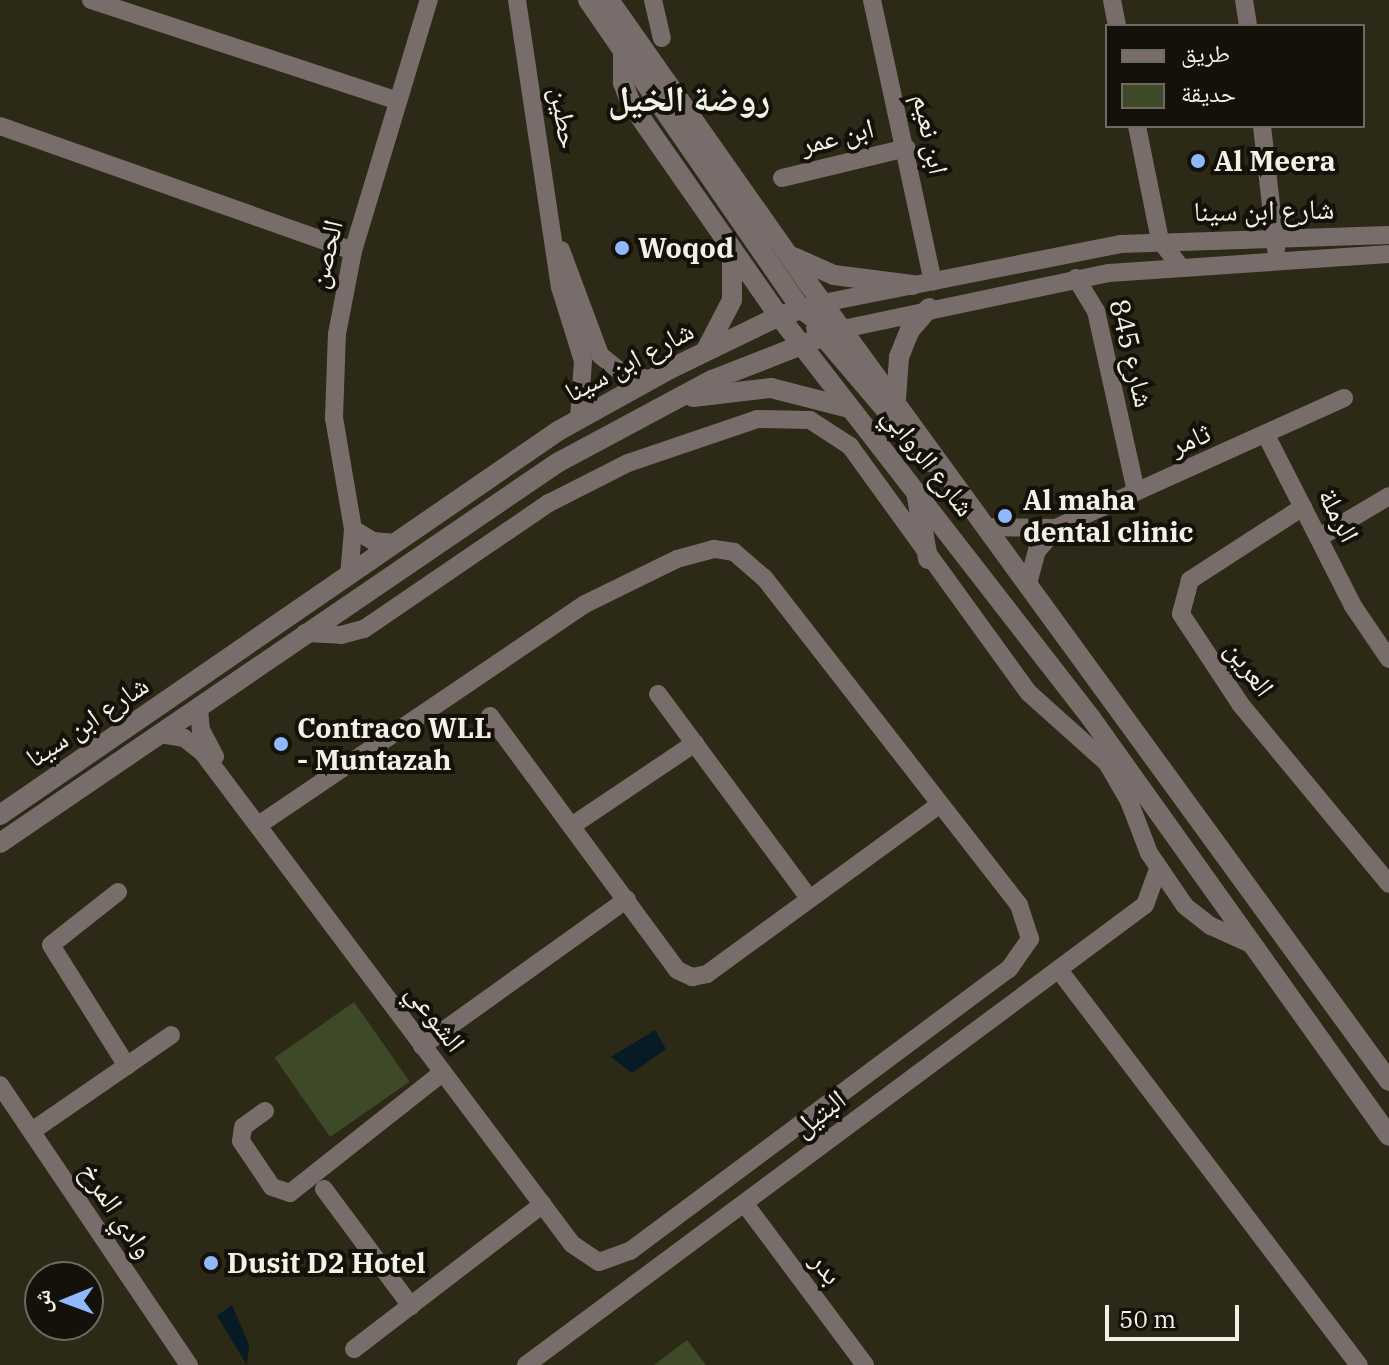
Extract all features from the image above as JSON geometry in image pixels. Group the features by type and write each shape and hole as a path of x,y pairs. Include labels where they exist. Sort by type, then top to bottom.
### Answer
{"street":[{"path":"91,0 396,100"},
{"name":"الحصن","path":"349,576 353,529 341,474 333,390 337,334 353,251 396,100 429,0"},
{"name":"حطين","path":"517,0 558,245 560,287 585,375 579,418"},
{"name":"شارع الروابي","path":"588,0 623,55 623,83 631,104 779,316 916,488 1091,718 1389,1136"},
{"path":"609,0 787,254 834,275 912,285"},
{"path":"653,0 662,38"},
{"name":"ابن نعيم","path":"872,0 933,281"},
{"path":"1112,0 1117,24"},
{"path":"1244,0 1248,24"},
{"path":"623,55 801,309 834,331 903,435 963,493"},
{"path":"0,126 353,251"},
{"path":"1137,128 1160,240 1179,265"},
{"path":"1262,128 1277,260"},
{"name":"ابن عمر","path":"782,178 906,148"},
{"name":"شارع ابن سينا","path":"0,815 579,418 649,379 779,316 823,303 1075,251 1160,240 1389,235"},
{"name":"حطين","path":"558,245 600,355 622,373 649,379"},
{"path":"703,353 732,300 732,247"},
{"name":"شارع الروابي","path":"787,254 823,303 834,331 896,399 1389,1081"},
{"name":"شارع ابن سينا","path":"0,843 518,487 669,401 798,342 929,308 1076,278 1179,265 1389,254"},
{"name":"شارع 845","path":"1076,278 1096,311 1136,492"},
{"path":"896,399 899,357 910,330 929,308"},
{"path":"779,316 803,320 834,331"},
{"path":"669,401 771,388 852,409"},
{"name":"ثامر","path":"989,527 1056,528 1267,437 1344,398"},
{"name":"شارع الروابي","path":"305,633 341,635 364,629 549,503 608,472 739,424 794,416 825,426 850,446 928,559 1029,693 1107,763 1158,869 1185,906 1211,926 1253,945"},
{"name":"الرملة","path":"1267,437 1368,634 1389,659"},
{"path":"916,488 928,559"},
{"path":"1320,537 1389,496"},
{"name":"العرين","path":"1303,507 1190,580 1181,614 1241,705 1389,884"},
{"path":"1029,580 1037,551 1056,528"},
{"path":"353,529 373,541 395,543"},
{"path":"259,823 585,604 677,559 714,549 751,562 939,805 707,974 692,977 677,970 490,716"},
{"path":"658,694 809,898"},
{"name":"الشوعي","path":"199,709 205,739 259,823"},
{"name":"الشوعي","path":"160,734 194,744 259,823 572,1244 599,1262 621,1258 1019,961 1030,939 1027,915 939,805"},
{"path":"573,825 695,743"},
{"path":"1158,869 1145,905 1185,906"},
{"path":"118,892 51,945 127,1066"},
{"path":"422,1046 627,899"},
{"name":"البتيل","path":"526,1365 1145,905"},
{"path":"1059,970 1351,1362"},
{"path":"32,1131 171,1035"},
{"path":"265,1111 243,1127 241,1141 272,1187 290,1193 443,1072"},
{"name":"وادي المرخ","path":"0,1085 189,1365"},
{"path":"324,1189 411,1306"},
{"path":"354,1349 543,1204"},
{"name":"بدر","path":"745,1204 865,1365"}],"green space":[{"path":"354,1002 410,1081 330,1137 275,1058"},
{"path":"687,1340 706,1365 654,1365"}],"water":[{"path":"655,1030 666,1049 632,1073 611,1057"},
{"path":"232,1305 249,1345 247,1365 217,1316"}],"place":[{"name":"Al Meera","path":"1198,161"},
{"name":"Woqod","path":"622,248"},
{"name":"Al maha dental clinic","path":"1005,516"},
{"name":"Contraco WLL - Muntazah","path":"281,744"},
{"name":"Dusit D2 Hotel","path":"211,1263"}],"district":[{"name":"روضة الخيل","path":"689,98"}]}
